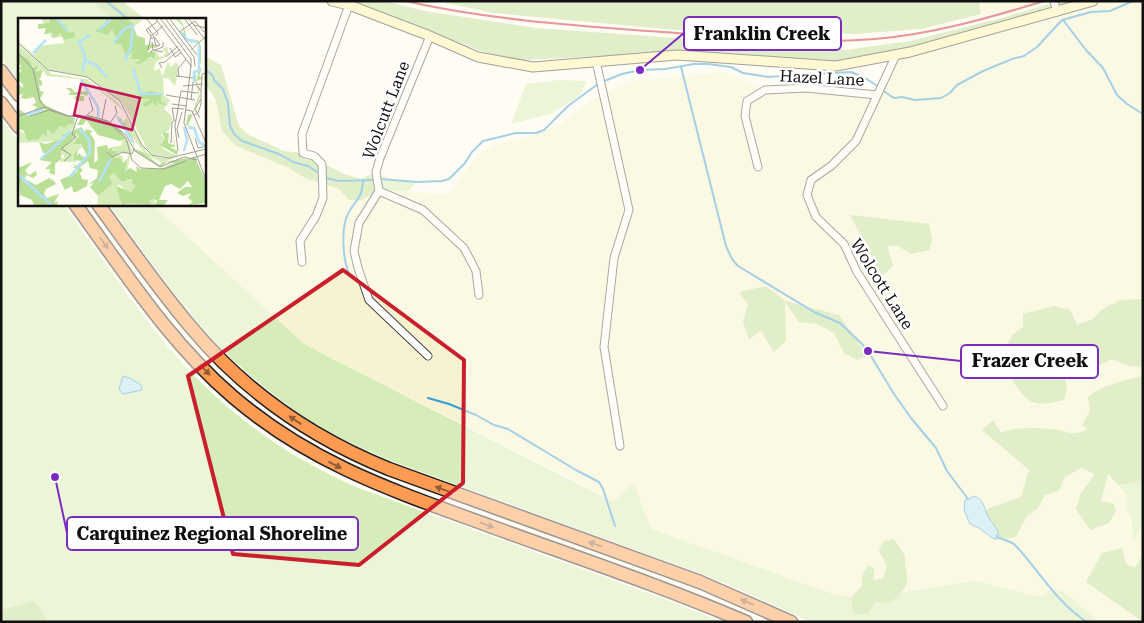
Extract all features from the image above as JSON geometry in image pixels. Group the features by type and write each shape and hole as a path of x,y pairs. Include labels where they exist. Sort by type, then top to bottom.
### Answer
{"highway":[{"path":"1,71 18,94"},
{"path":"1,103 18,126"},
{"path":"76,205 158,317 194,359 244,406 300,446 336,466 386,488 670,591 746,622"},
{"path":"99,205 173,306 209,348 259,394 316,433 351,452 389,469 700,582 791,622"}],"street":[{"path":"332,1 349,5 430,36 478,57 533,66 677,55 836,66 896,55 1093,1"},
{"path":"1054,1 1057,12"},
{"path":"302,262 300,242 316,216 323,198 323,183 322,164 314,156 303,153 302,134 349,5"},
{"name":"Wolcutt Lane","path":"379,191 376,172 380,158 430,36"},
{"name":"Wolcott Lane","path":"896,55 856,141 831,166 811,180 807,195 816,217 844,244 856,272 943,406"},
{"path":"596,61 629,210 614,258 604,346 620,446"},
{"name":"Hazel Lane","path":"758,167 745,116 748,101 765,90 806,88 877,95"},
{"path":"428,356 368,300 358,268 354,251 359,222 379,191 423,210 464,248 476,271 479,295"}],"highlighted area":[{"path":"343,270 464,360 463,483 359,565 233,554 188,376"}],"shaded area":[{"path":"979,1 1044,1 987,18 981,14"},
{"path":"1093,1 1143,1 1143,622 1099,622 1086,609 976,581 859,598 833,594 651,529 634,483 613,502 576,481 304,344 155,207 156,205 205,205 205,103 216,100 222,131 262,158 289,168 305,178 339,189 349,200 379,191 408,191 449,195 479,154 498,143 523,138 557,126 602,93 632,81 723,72 765,90 806,88 877,95 896,55"}],"green space":[{"path":"1,1 93,1 111,18 18,18 18,80 1,57"},
{"path":"93,1 122,1 144,18 111,18"},
{"path":"348,1 384,1 425,11 536,28 846,50 910,41 1002,18 1059,1 1085,1 932,47 832,63 691,52 523,60 490,54"},
{"path":"438,1 979,1 981,14 921,29 855,34 676,30 493,13"},
{"path":"205,57 221,65 239,126 249,135 284,151 303,153 344,174 361,179 376,172 379,191 361,200 349,200 339,189 305,178 289,168 236,146 222,131 216,100 206,85"},
{"path":"559,80 587,81 579,96 551,114 511,124 526,84"},
{"path":"1,119 18,141 18,205 64,205 132,301 177,357 217,398 285,450 361,489 723,622 1,622"},
{"path":"376,172 392,180 417,182 408,191 379,191"},
{"path":"110,205 156,205 155,207 304,344 613,502 634,483 651,529 833,594 851,597 853,615 874,601 887,604 903,592 976,581 1040,597 1054,589 1063,591 1099,622 811,622 702,574 389,460 324,429 288,406 243,369 203,328 159,274"},
{"path":"850,215 929,224 932,240 929,250 911,254 898,246 887,246 893,266 882,276"},
{"path":"766,286 785,301 839,315 867,355 857,360 844,353 834,333 817,324 799,322 785,302 786,341 774,352 761,331 749,339 743,322 748,304 739,292"},
{"path":"1143,299 1143,370 1142,367 1129,366 1112,359 1090,370 1065,377 1067,389 1064,400 1043,404 1030,401 1025,397 1008,374 1015,354 1008,343 1013,334 1023,327 1023,314 1055,306 1070,310 1077,325 1093,319 1102,309 1121,300"},
{"path":"1143,376 1143,480 1118,485 1108,474 1101,501 1114,504 1116,511 1109,523 1090,530 1076,509 1081,493 1095,474 1081,468 1065,477 1059,491 1045,495 1038,508 1026,517 1016,537 995,540 970,515 1021,497 1029,470 982,430 993,420 1001,433 1026,428 1080,432 1088,429 1082,425 1090,411 1088,397 1107,386"},
{"path":"1143,480 1143,523 1133,541 1132,518 1126,509 1128,496 1118,485"},
{"path":"894,539 905,556 907,577 905,588 887,604 875,601 868,613 853,615 851,597 862,586 862,575 868,565 874,569 874,580 883,578 887,567 879,550 884,541"},
{"path":"1122,548 1126,564 1135,568 1143,554 1143,622 1086,582 1102,553"},
{"path":"34,601 49,622 1,622 1,610"}],"water":[{"path":"123,376 141,385 142,390 123,394 119,389"},
{"path":"975,496 983,503 988,516 997,529 998,538 994,539 970,524 964,510 965,500"}],"waterway":[{"path":"106,1 127,18"},
{"path":"882,90 894,98 902,97 915,100 941,98 950,93 957,85 983,71 1024,56 1037,47 1062,20 1091,12 1110,11 1133,1"},
{"path":"1063,20 1086,50 1103,68 1117,95 1143,114"},
{"path":"602,82 622,74 640,70 708,64 731,67 743,73 768,77 851,72 879,87"},
{"path":"681,67 726,246 732,259 738,266 814,312 840,323 861,343 911,418 936,448 947,471 968,499"},
{"path":"205,69 223,89 228,103 230,126 234,134 242,141 279,154 293,162 308,166 320,174"},
{"path":"380,179 417,182 449,179 483,141 516,133 536,133 544,130 568,106 598,84"},
{"path":"326,178 339,181 375,180"},
{"path":"349,274 344,252 344,226 349,212 360,195 363,180"},
{"path":"428,398 449,404 494,425 508,429 599,482 615,526"},
{"path":"996,536 1014,544 1067,606 1087,622"}],"railway":[{"path":"405,1 496,17 557,24 733,37 818,41 897,37 982,19 1044,1"}],"place":[{"name":"Franklin Creek","path":"640,70"},
{"name":"Frazer Creek","path":"868,351"},
{"name":"Carquinez Regional Shoreline","path":"55,477"}]}
